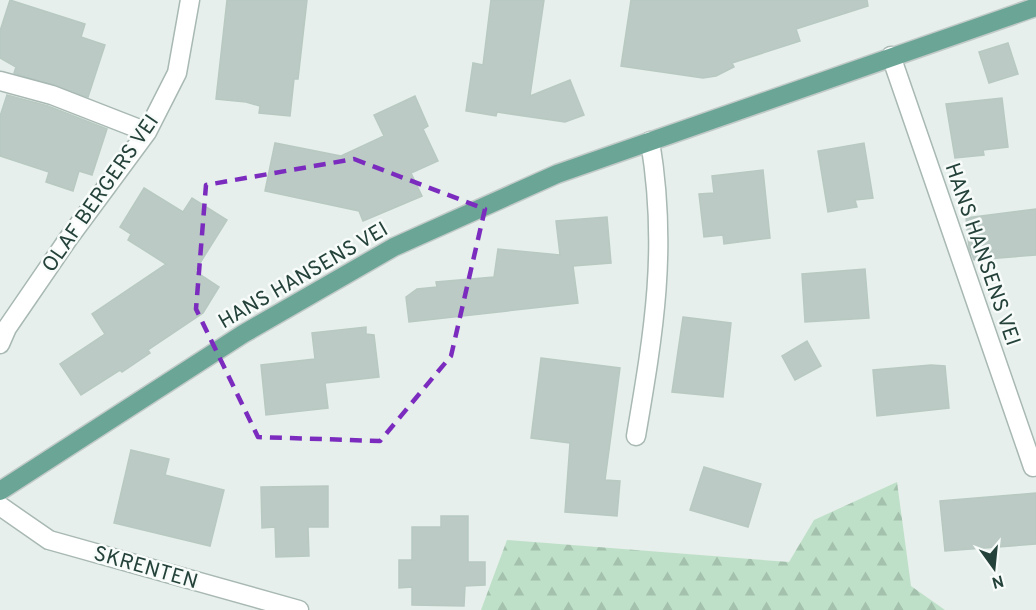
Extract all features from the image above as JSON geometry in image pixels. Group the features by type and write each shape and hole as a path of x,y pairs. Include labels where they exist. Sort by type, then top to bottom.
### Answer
{"main road":[{"name":"HANS HANSENS VEI","path":"0,490 243,333 394,247 557,174 1036,7"}],"street":[{"name":"OLAF BERGERS VEI","path":"0,344 7,328 68,239 147,132 177,73 190,0"},
{"name":"HANS HANSENS VEI","path":"891,56 1033,467"},
{"path":"0,81 52,95 147,132"},
{"path":"636,436 653,335 659,278 659,212 650,141"},
{"name":"SKRENTEN","path":"0,506 49,540 269,606 299,610"}],"highlighted area":[{"path":"354,159 485,209 451,356 380,441 258,437 196,309 206,185"}],"green space":[{"path":"897,482 911,586 945,610 481,610 507,540 789,562 814,520"}],"building":[{"path":"10,0 85,24 81,37 105,45 88,97 14,73 16,67 0,58 0,31"},
{"path":"227,0 307,0 298,79 294,79 290,116 259,113 260,106 216,99"},
{"path":"491,0 544,0 530,96 570,80 584,115 565,122 497,112 496,116 466,111 473,63 483,65"},
{"path":"631,0 867,0 868,6 796,29 800,41 732,63 734,67 716,76 703,78 621,66"},
{"path":"1008,43 1018,74 989,83 979,52"},
{"path":"7,95 48,106 107,129 92,175 79,171 73,191 46,182 49,172 0,156 0,116"},
{"path":"415,96 428,126 423,129 438,161 411,173 422,196 363,221 359,211 265,191 275,143 341,156 384,136 374,115"},
{"path":"1002,98 1008,147 983,150 984,155 955,158 946,104"},
{"path":"864,143 873,198 855,200 857,207 828,212 818,151"},
{"path":"763,170 770,238 724,244 723,235 704,237 699,194 714,193 712,176"},
{"path":"144,188 183,212 192,198 227,220 195,271 219,287 203,313 148,350 150,353 122,372 120,370 81,395 60,364 105,334 92,314 166,264 128,240 131,234 120,227"},
{"path":"1036,209 1036,255 974,260 969,248 966,218"},
{"path":"607,217 611,263 573,266 578,303 409,322 406,297 417,289 437,287 436,282 494,277 498,249 560,255 556,221"},
{"path":"865,269 869,318 805,322 802,274"},
{"path":"683,317 731,323 723,397 672,392"},
{"path":"366,327 366,334 374,335 379,377 325,383 328,408 266,415 261,365 315,359 312,333"},
{"path":"807,341 821,366 795,380 782,356"},
{"path":"541,358 620,368 605,480 620,481 617,516 565,512 570,443 531,438"},
{"path":"945,366 949,408 877,416 873,370"},
{"path":"131,450 169,459 165,475 224,490 210,546 114,523"},
{"path":"704,467 761,484 748,527 690,510"},
{"path":"328,486 328,527 308,527 309,556 276,557 275,527 262,528 261,487"},
{"path":"1036,493 1036,544 945,551 940,501"},
{"path":"441,516 468,516 468,562 485,562 485,585 465,586 464,606 412,605 412,587 399,588 399,560 412,560 412,527 441,527"}]}
